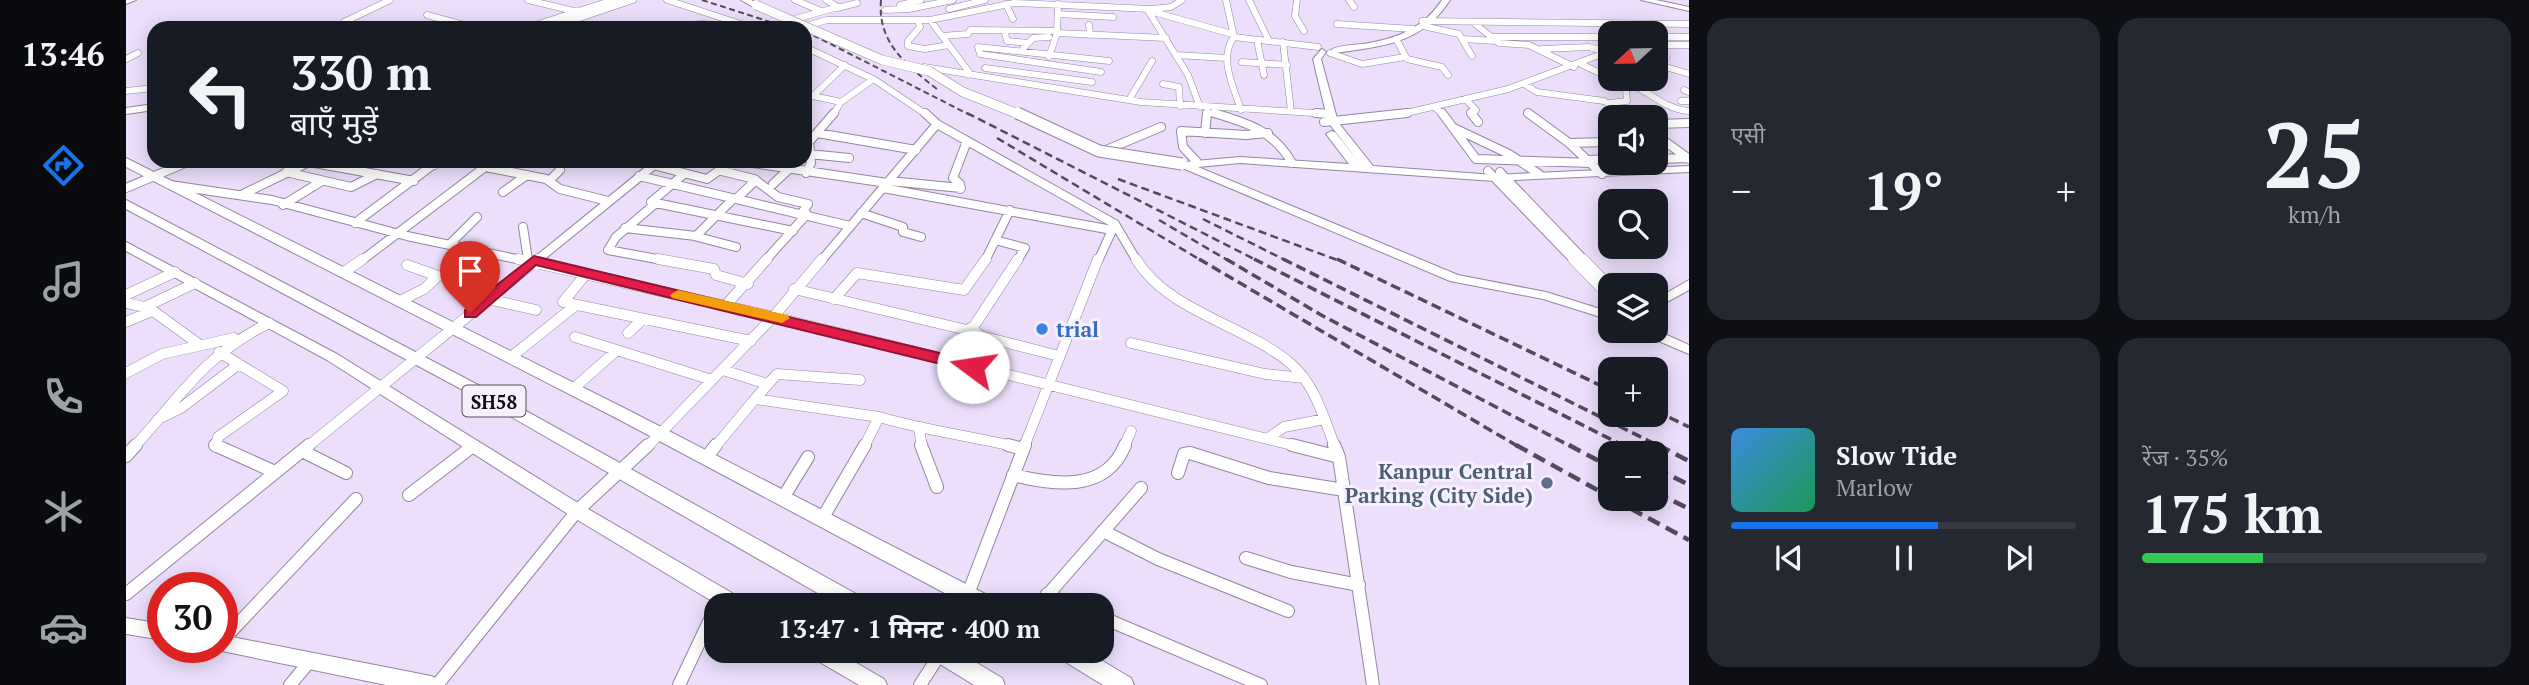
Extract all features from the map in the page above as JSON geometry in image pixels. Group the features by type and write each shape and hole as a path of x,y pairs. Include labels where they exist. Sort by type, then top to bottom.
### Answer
{"main road":[{"name":"SH58","path":"126,162 661,434 955,593"},
{"name":"SH58","path":"126,204 415,358 836,593"},
{"path":"958,663 995,685"},
{"path":"1087,663 1123,685"}],"street":[{"path":"346,21 390,0"},
{"path":"527,0 578,12"},
{"path":"549,21 613,0"},
{"path":"562,21 621,0"},
{"path":"565,21 633,0"},
{"path":"667,0 732,21"},
{"path":"795,0 822,12"},
{"path":"826,0 837,8"},
{"path":"885,19 887,0"},
{"path":"886,9 921,0"},
{"path":"886,9 909,9 953,0"},
{"path":"948,9 985,0"},
{"path":"813,26 827,20 930,20 1028,1 1058,4 1075,2 1147,9 1171,7 1182,0"},
{"path":"1226,0 1233,36 1228,43 1227,58 1241,110"},
{"path":"1249,0 1269,41"},
{"path":"1297,0 1295,16 1304,31"},
{"path":"1349,0 1354,7"},
{"path":"1425,22 1437,0"},
{"path":"1356,167 1327,118 1317,60 1325,50 1399,37 1425,22 1446,0"},
{"path":"1646,0 1689,9"},
{"path":"750,2 800,21"},
{"path":"750,2 793,21"},
{"path":"795,19 857,3"},
{"path":"938,4 957,14"},
{"path":"1006,4 1013,19"},
{"path":"1025,84 1052,54 1057,34 1058,4"},
{"path":"1147,9 1233,36 1325,50 1362,64 1405,58"},
{"path":"1147,9 1195,89 1205,133"},
{"path":"1058,14 1114,17"},
{"path":"427,15 449,21"},
{"path":"918,20 920,27 908,41 908,47 925,49 949,45"},
{"path":"930,20 968,75"},
{"path":"1425,22 1459,34 1472,56"},
{"path":"1353,31 1399,37 1425,22 1689,23"},
{"path":"1474,22 1494,39 1537,48 1598,74"},
{"path":"1337,24 1413,29"},
{"path":"1584,24 1596,32"},
{"path":"1089,25 1090,35"},
{"path":"813,26 884,56 995,80 1180,106 1291,111 1327,118 1434,107 1524,83 1598,56"},
{"path":"812,29 882,60 929,71 963,92 1015,112 1098,151 1188,163 1292,163 1497,175 1598,174"},
{"path":"942,36 969,34 969,30 1166,38"},
{"path":"1485,31 1596,32"},
{"path":"1005,33 1006,41 1028,43"},
{"path":"995,80 1034,37 1057,34"},
{"path":"1399,37 1405,58 1411,62 1442,67 1448,75"},
{"path":"1668,37 1689,37"},
{"path":"1463,39 1598,38"},
{"path":"1257,40 1264,75"},
{"path":"1283,42 1291,111"},
{"path":"1668,44 1689,45"},
{"path":"1101,72 980,54 978,47 1023,49 1109,61"},
{"path":"1537,48 1598,49"},
{"path":"812,50 845,65 919,106 937,124 1114,227 1154,284 1270,351 1304,378 1325,419 1339,457 1373,685"},
{"path":"1057,90 1087,51"},
{"path":"126,59 138,53"},
{"path":"1176,55 1227,58"},
{"path":"1129,100 1152,61"},
{"path":"1242,61 1287,65"},
{"path":"841,102 813,96 845,65"},
{"path":"925,67 961,89 1106,150 1188,163 1447,275 1546,296 1598,312"},
{"path":"985,68 1092,82"},
{"path":"1668,70 1689,74"},
{"path":"812,139 841,102 872,80"},
{"path":"1524,83 1537,92 1609,103 1627,101 1626,91"},
{"path":"1163,84 1179,87 1180,106"},
{"path":"126,91 147,89"},
{"path":"1644,91 1667,110 1689,111"},
{"path":"1465,99 1476,110 1471,113 1478,122"},
{"path":"126,109 147,105"},
{"path":"1434,107 1445,114 1476,159 1524,163 1598,160"},
{"path":"1199,108 1259,126 1281,141 1292,163"},
{"path":"1528,113 1569,143 1598,170"},
{"path":"1327,118 1369,168"},
{"path":"1668,124 1689,123"},
{"path":"437,685 577,511 661,434 751,341 937,124"},
{"path":"1106,150 1161,127"},
{"path":"1452,127 1524,163 1539,174"},
{"path":"1188,163 1181,132 1268,133"},
{"path":"817,133 916,150"},
{"path":"959,200 961,188 953,178 967,141"},
{"path":"1569,143 1598,142"},
{"path":"1668,144 1689,159"},
{"path":"812,154 849,158"},
{"path":"1668,160 1689,159"},
{"path":"126,188 174,168"},
{"path":"241,195 295,168"},
{"path":"346,168 414,181"},
{"path":"355,223 430,168"},
{"path":"344,272 400,234 485,168"},
{"path":"503,168 549,181 560,189 608,201"},
{"path":"126,594 453,328 531,260 649,168"},
{"path":"669,168 707,179 725,168"},
{"path":"777,168 886,184 1010,210 1114,227"},
{"path":"806,173 808,168"},
{"path":"1668,170 1689,169"},
{"path":"549,181 560,170"},
{"path":"773,184 788,170"},
{"path":"722,171 755,180 766,194 808,204 793,231 726,306"},
{"path":"286,172 354,187 377,174"},
{"path":"684,174 651,202 793,231"},
{"path":"503,192 527,175"},
{"path":"1497,175 1598,275"},
{"path":"1497,175 1598,284"},
{"path":"639,176 850,226"},
{"path":"694,236 755,180"},
{"path":"283,205 322,181"},
{"path":"886,184 961,188"},
{"path":"170,185 209,187 400,234 531,260 774,316 1339,457"},
{"path":"656,203 625,228 608,250 714,270 715,274 748,284"},
{"path":"834,299 857,273 964,290 1010,210"},
{"path":"861,213 896,223 904,232 921,237"},
{"path":"449,245 477,218"},
{"path":"523,227 531,260"},
{"path":"971,593 1087,283 1114,227"},
{"path":"625,228 694,236 736,247"},
{"path":"971,329 1025,248 995,240"},
{"path":"126,246 269,323 379,387 704,594"},
{"path":"400,301 424,289 438,276 407,265"},
{"path":"126,295 175,272"},
{"path":"586,274 562,301 751,341"},
{"path":"126,321 195,283"},
{"path":"1668,297 1689,284"},
{"path":"794,289 961,330 971,329 981,336 1059,356"},
{"path":"488,299 536,310"},
{"path":"126,303 149,309 200,345"},
{"path":"511,357 576,305"},
{"path":"628,333 643,318"},
{"path":"126,373 162,354 237,337 269,323"},
{"path":"126,456 196,371 237,337"},
{"path":"575,337 712,380"},
{"path":"1668,340 1689,350"},
{"path":"1130,343 1265,374 1304,378"},
{"path":"573,389 616,351"},
{"path":"219,352 283,392 223,432 214,444 221,450 275,472"},
{"path":"157,419 181,408 239,364"},
{"path":"723,370 767,384"},
{"path":"706,458 777,374 860,380"},
{"path":"755,399 879,417 919,429 952,432 1023,449"},
{"path":"822,519 855,466 879,417"},
{"path":"1267,439 1284,427 1325,419"},
{"path":"919,429 920,442 937,487"},
{"path":"1013,475 1049,485 1083,481 1118,463 1131,431"},
{"path":"409,495 472,446"},
{"path":"302,451 346,473"},
{"path":"1178,473 1184,454 1190,453 1269,478 1344,490"},
{"path":"783,498 808,457"},
{"path":"1049,593 1141,488"},
{"path":"238,625 356,499"},
{"path":"1103,531 1158,559 1288,611"},
{"path":"1246,558 1291,572 1359,585"},
{"path":"1114,623 1261,685"},
{"path":"126,626 147,629"},
{"path":"679,685 704,632"},
{"path":"238,645 395,682 431,685"},
{"path":"290,685 310,661"},
{"path":"839,663 877,685"},
{"path":"920,685 933,663"}],"railway":[{"path":"702,0 767,21"},
{"path":"881,0 881,15 889,40 905,61 937,89"},
{"path":"812,35 970,115"},
{"path":"967,113 1258,261"},
{"path":"997,138 1202,261"},
{"path":"1118,179 1340,261"},
{"path":"1203,219 1283,259"},
{"path":"1159,220 1229,261"},
{"path":"1199,259 1519,447"},
{"path":"1226,259 1323,316 1572,447"},
{"path":"1254,259 1614,441"},
{"path":"1283,259 1649,441"},
{"path":"1283,259 1287,261"},
{"path":"1337,259 1598,384"},
{"path":"1668,417 1689,427"},
{"path":"1516,445 1598,490"},
{"path":"1569,445 1598,461"},
{"path":"1668,450 1689,461"},
{"path":"1668,474 1689,485"},
{"path":"1668,498 1689,509"},
{"path":"1635,511 1689,540"}],"slow traffic":[{"path":"678,295 782,318"}],"place":[{"name":"trial","path":"1042,329"},
{"name":"Kanpur Central Parking (City Side)","path":"1547,483"}],"route":[{"path":"470,313 534,261 774,316 973,367"}]}
